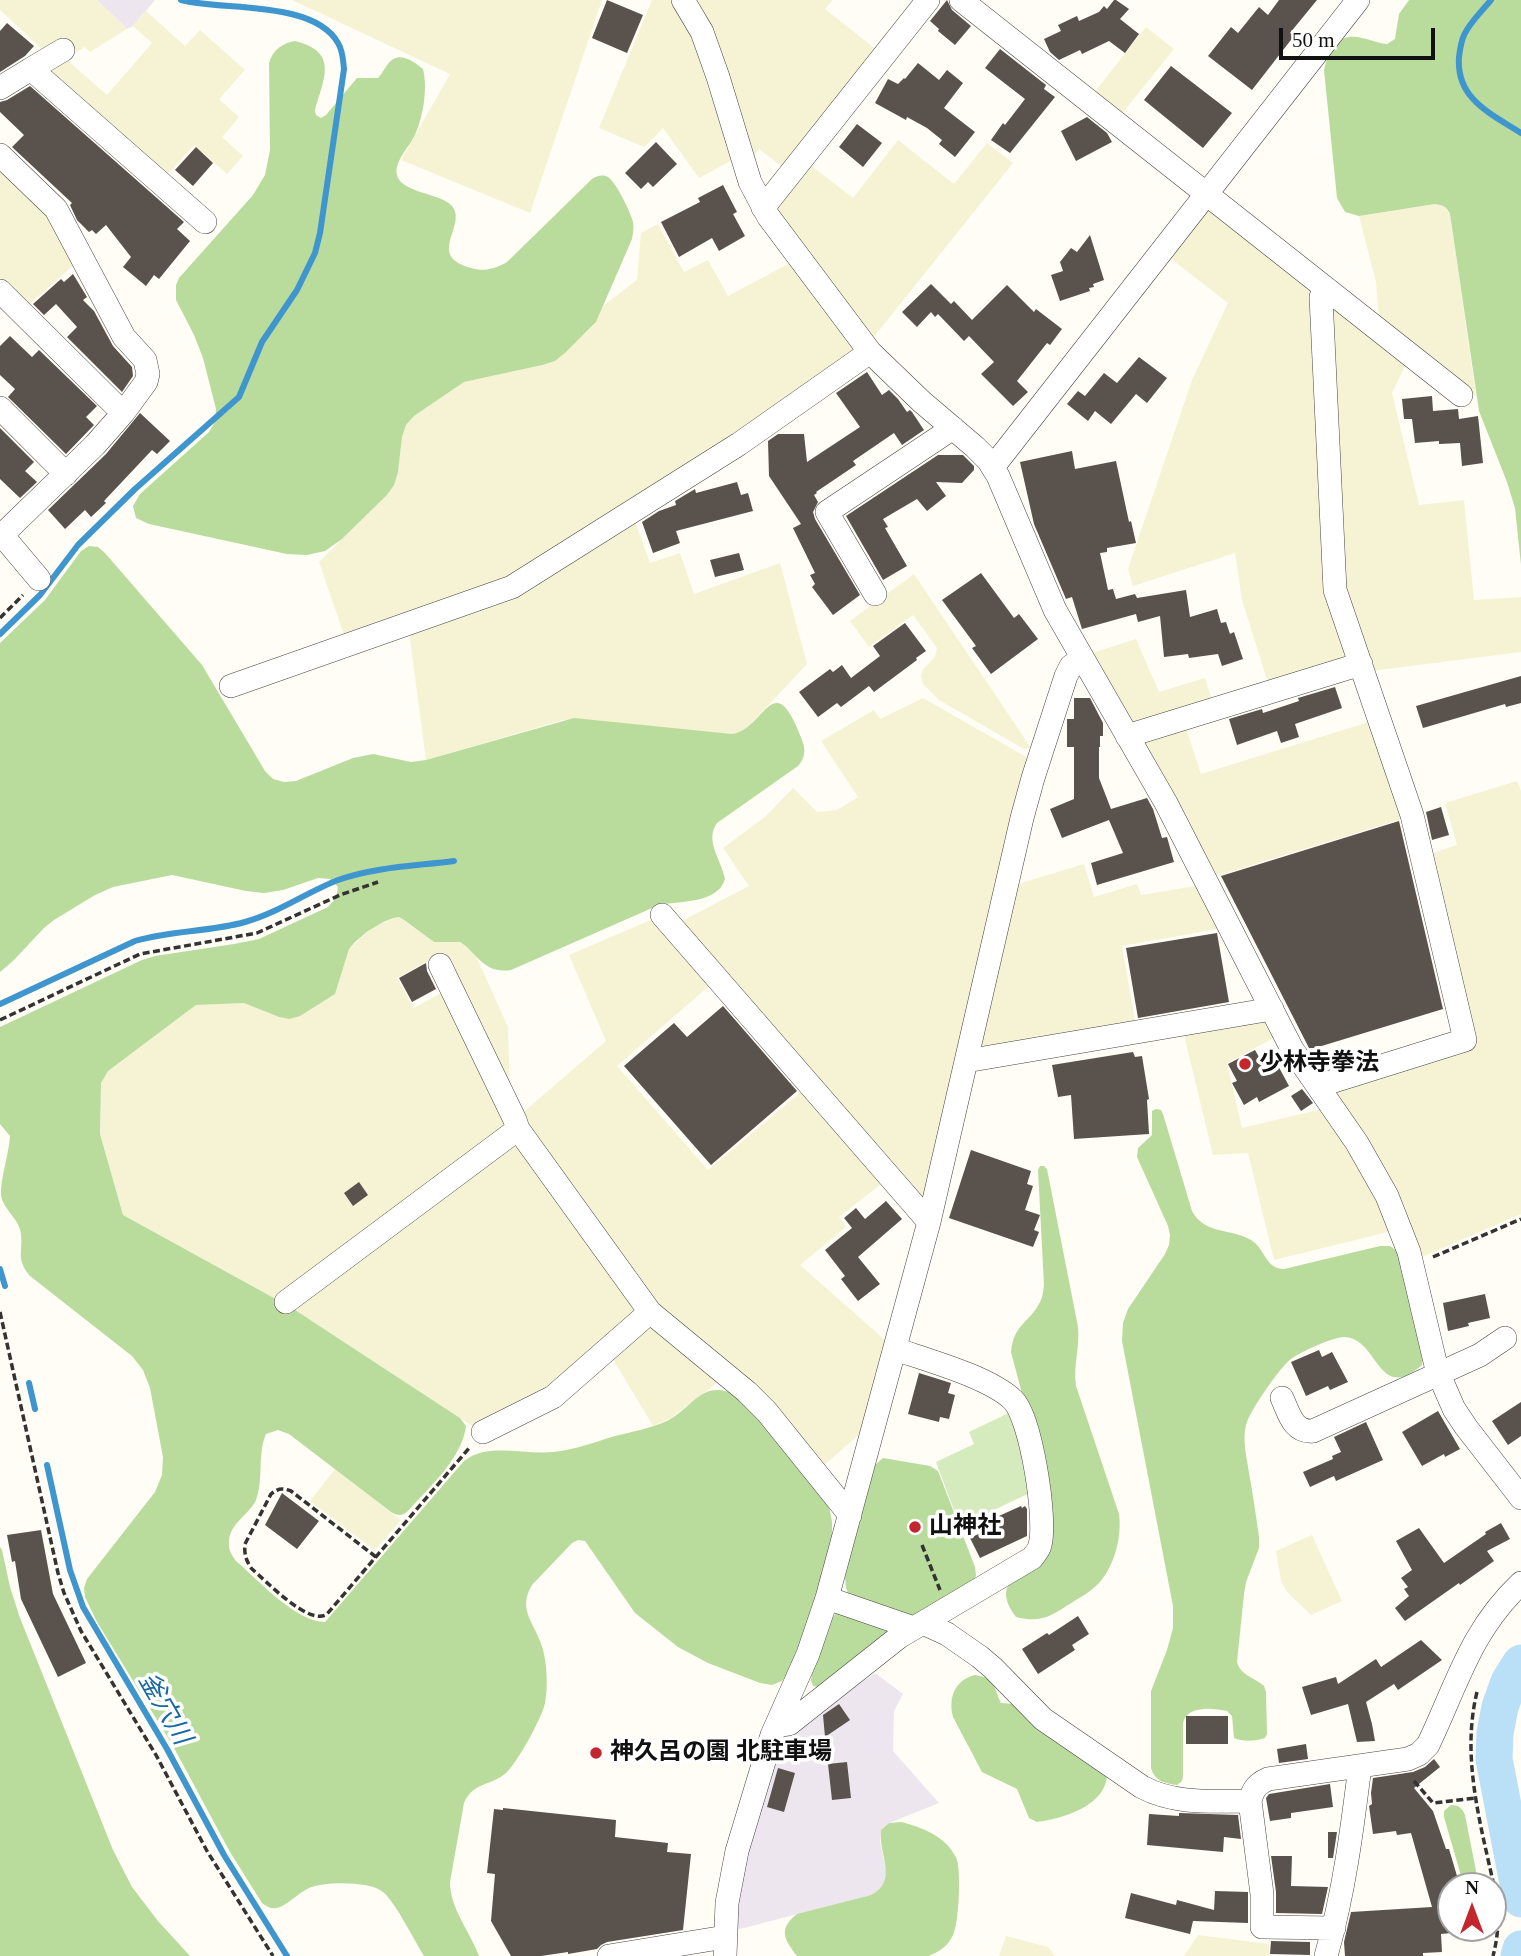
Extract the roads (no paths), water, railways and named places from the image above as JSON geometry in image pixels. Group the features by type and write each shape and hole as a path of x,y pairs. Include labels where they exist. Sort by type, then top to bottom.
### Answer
{"street":[{"path":"683,0 706,43 750,181 763,208 870,352 904,386 975,447 993,467 1006,492 1044,588 1166,803 1292,1049 1357,1143 1377,1178 1399,1224 1413,1266 1438,1375 1454,1409 1520,1495"},
{"path":"763,208 928,0"},
{"path":"961,0 1461,395"},
{"path":"993,467 1359,0"},
{"path":"0,88 63,50"},
{"path":"31,69 205,222"},
{"path":"0,155 55,209 124,337 148,367 146,382 96,445 2,535 39,579"},
{"path":"1318,1086 1465,1041 1412,815 1335,590 1321,297 1327,289"},
{"path":"0,291 124,412"},
{"path":"231,686 512,587 739,444 870,352"},
{"path":"0,408 66,474"},
{"path":"875,594 827,512 953,428"},
{"path":"609,1956 725,1947 727,1903 737,1851 763,1762 808,1654 827,1598 850,1515 929,1222 1033,778 1066,676 1071,666 1083,659"},
{"path":"1127,736 1361,664"},
{"path":"662,915 929,1222"},
{"path":"440,965 518,1129 650,1312 747,1392 767,1412 850,1515"},
{"path":"966,1061 1272,1009"},
{"path":"286,1302 518,1129"},
{"path":"482,1432 553,1397 650,1312"},
{"path":"1282,1398 1294,1424 1306,1432 1313,1431 1480,1355 1505,1338"},
{"path":"776,1726 789,1724 899,1637 1032,1558 1037,1552 1041,1537 1041,1505 1037,1470 1015,1402 1004,1392 979,1380 895,1349"},
{"path":"1334,1928 1262,1927 1262,1894 1250,1801 1252,1791 1268,1780 1408,1759 1419,1754 1428,1745 1474,1642 1499,1606 1521,1583"},
{"path":"827,1598 947,1634 987,1662 1043,1719 1155,1794 1182,1800 1250,1801"},
{"path":"1326,1956 1348,1861 1360,1766"}],"waterway":[{"path":"0,634 40,595 78,545 135,489 239,397 262,342 297,290 315,253 344,69 340,46 326,29 289,13 181,0"},
{"path":"1491,0 1464,35 1459,57 1460,72 1463,84 1477,103 1521,133"},
{"path":"0,1004 135,941 245,922 352,876 454,861"},
{"name":"釜穴川","path":"0,1269 5,1286"},
{"name":"釜穴川","path":"29,1383 35,1409"},
{"name":"釜穴川","path":"47,1465 70,1570 83,1607 167,1749 224,1855 287,1956"},
{"path":"1521,1663 1509,1682 1500,1707 1494,1759 1521,1899"},
{"path":"1519,1956 1521,1949"}],"place":[{"name":"少林寺拳法","path":"1245,1064"},
{"name":"山神社","path":"915,1527"},
{"name":"神久呂の園 北駐車場","path":"596,1753"}]}
